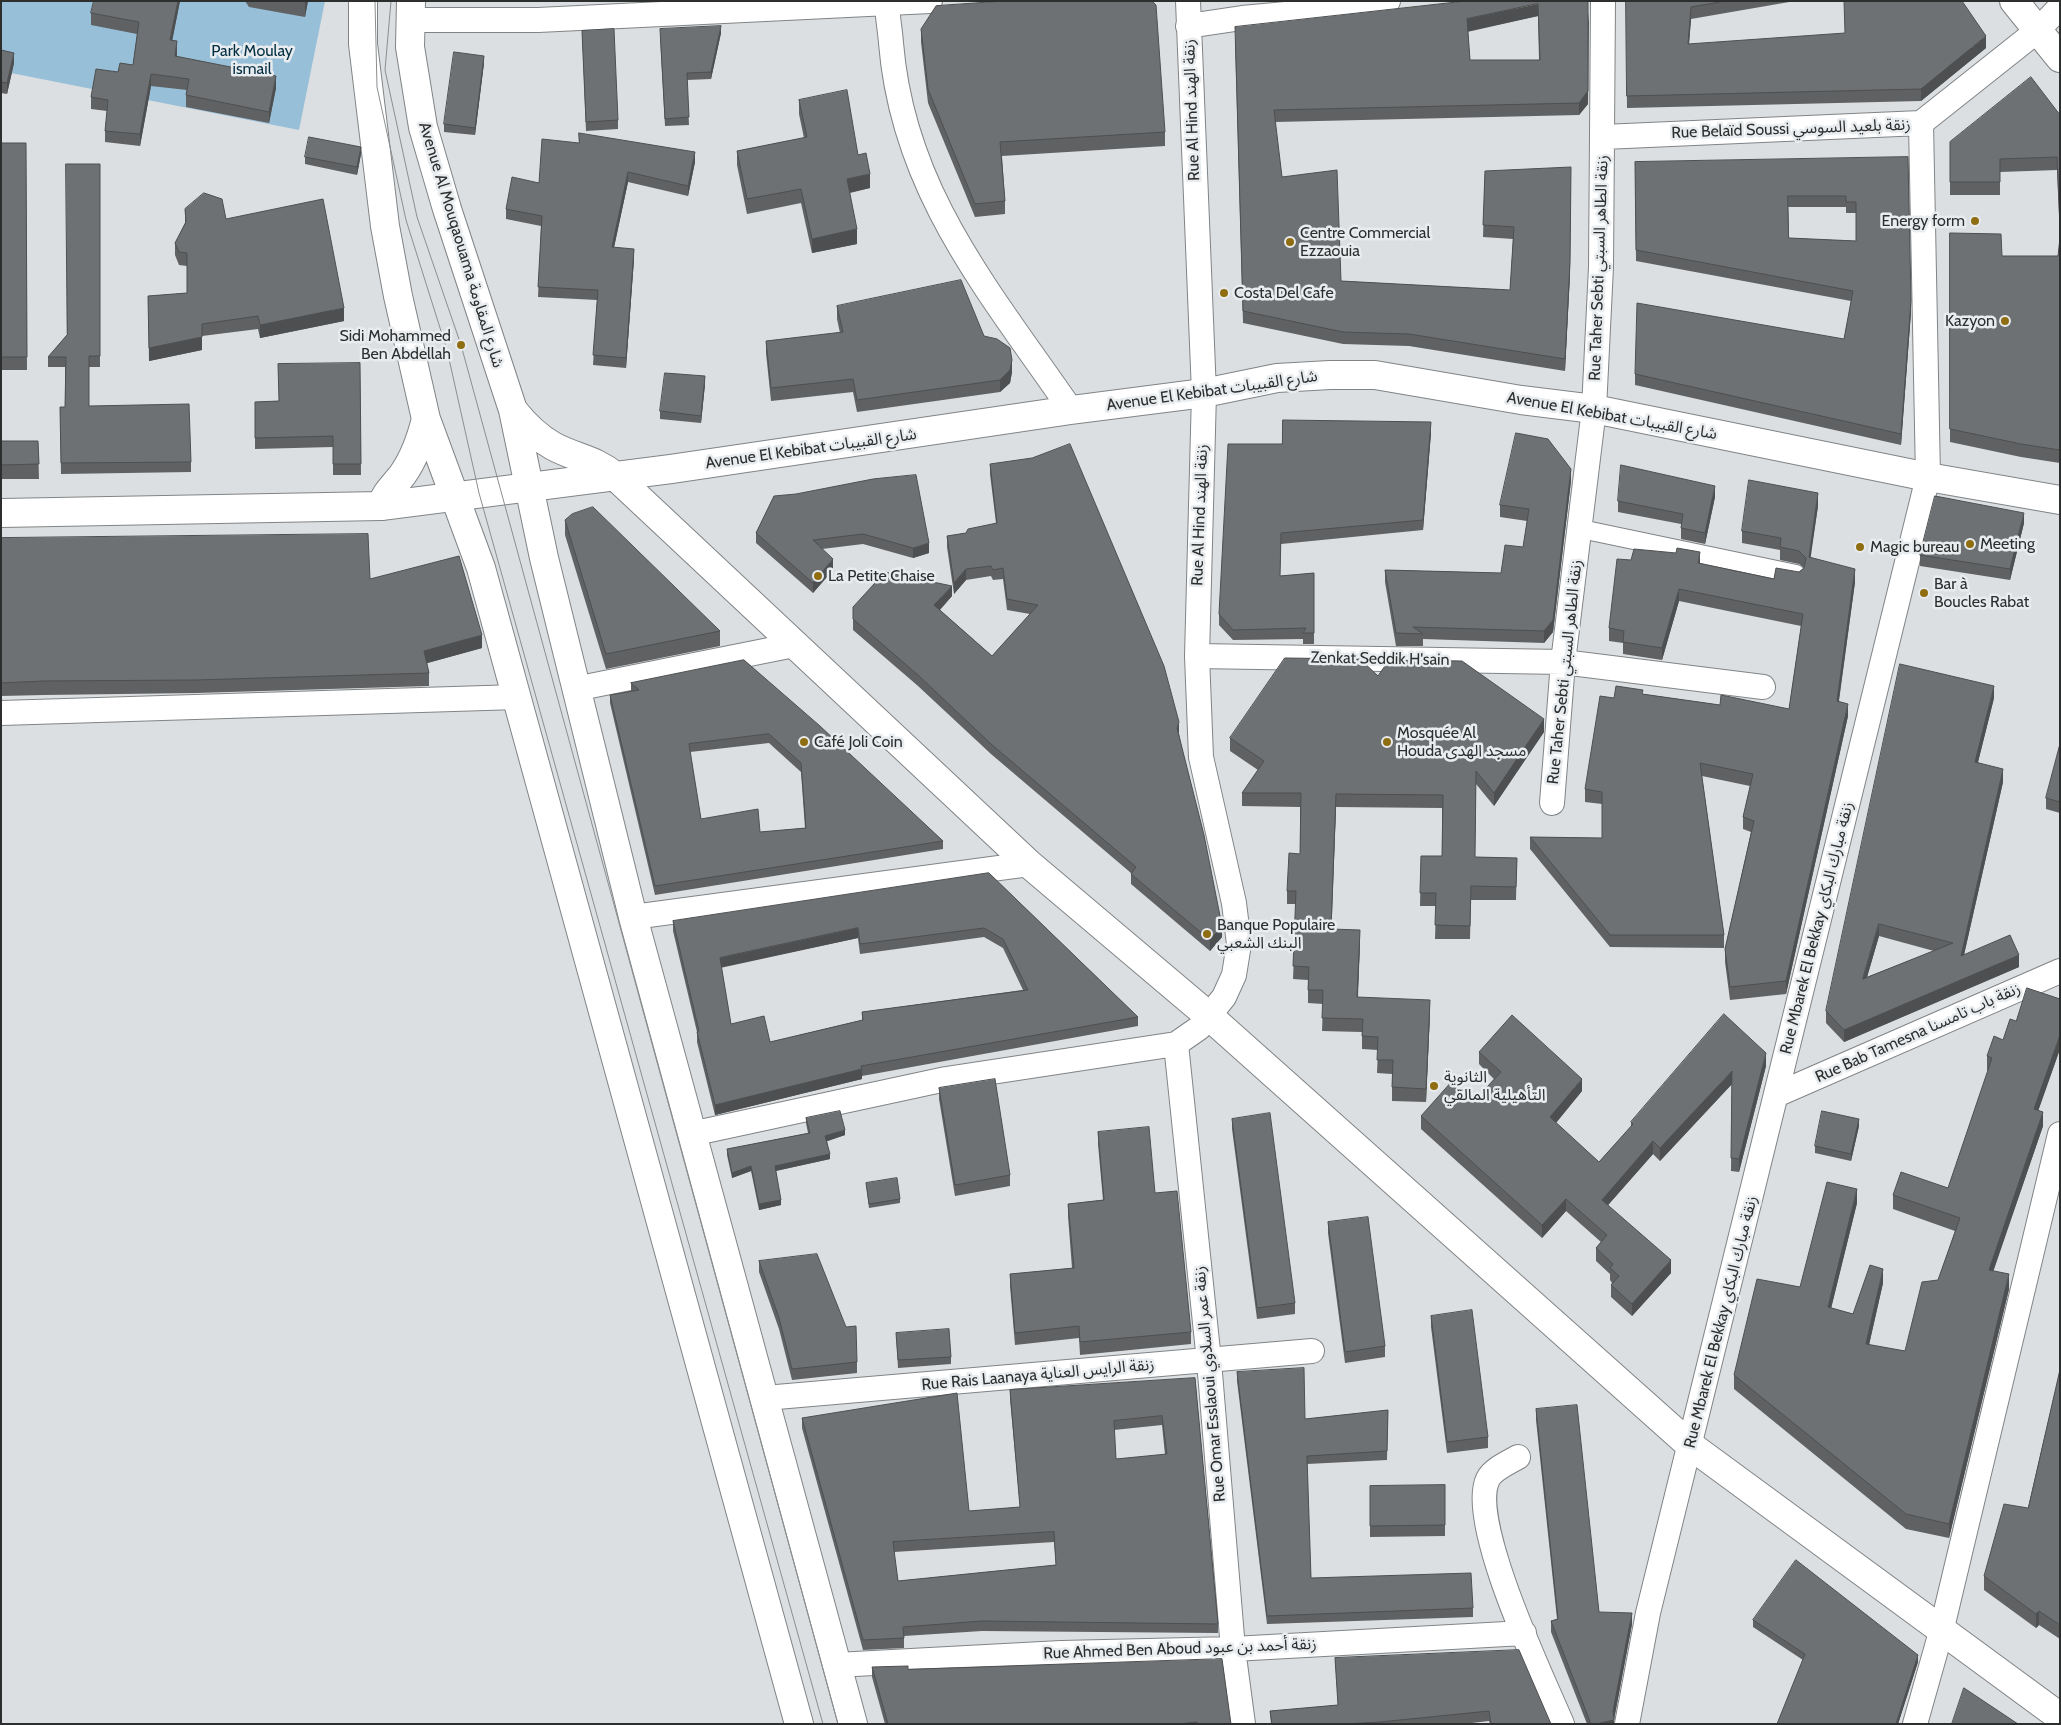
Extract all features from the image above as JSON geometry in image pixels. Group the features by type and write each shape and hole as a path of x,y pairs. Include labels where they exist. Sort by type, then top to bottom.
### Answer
{"street":[{"path":"363,1 364,44 385,226 398,296 426,420 467,494 482,568 798,1724"},
{"path":"410,10 538,20 930,1"},
{"name":"Rue Al Hind زنقة الهند","path":"1176,1044 1199,1028 1210,1017 1224,997 1234,975 1239,944 1234,903 1201,757 1197,656 1204,393 1188,1"},
{"path":"1188,26 1242,18 1373,6 1388,1"},
{"name":"Rue Taher Sebti زنقة الطاهر السبتي","path":"1552,803 1563,662 1594,410 1601,267 1603,1"},
{"path":"2014,1 2060,58"},
{"path":"887,3 893,75 906,129 925,182 946,226 967,259 1071,410"},
{"name":"Rue Belaïd Soussi زنقة بلعيد السوسي","path":"1603,138 1921,124 2037,31 2060,6"},
{"name":"Avenue Al Mouqaouama شارع المقاومة","path":"410,10 410,47 423,127 447,209 513,410 576,689 633,917 853,1724"},
{"name":"Rue Mbarek El Bekkay زنقة مبارك البكاي","path":"1627,1724 1648,1613 1928,477 1921,124"},
{"name":"Avenue El Kebibat شارع القبيبات","path":"1,513 381,506 615,476 1071,410 1204,393 1277,378 1330,375 1375,375 1594,410 1928,477 2060,500"},
{"path":"513,410 538,436 552,446 596,463 615,476 794,646 1029,864 1210,1017 1690,1446 1941,1632 2060,1717"},
{"path":"381,506 387,493 410,463 417,449 426,420"},
{"path":"1580,530 1796,574"},
{"path":"576,689 794,646"},
{"name":"Zenkat Seddik H'sain","path":"1197,656 1563,662 1763,687"},
{"path":"1,713 518,697"},
{"path":"633,917 1029,864"},
{"name":"Rue Bab Tamesna زنقة باب تامسنا","path":"1776,1095 2060,971"},
{"path":"691,1134 946,1079 1176,1044"},
{"name":"Rue Omar Esslaoui زنقة عمر السلاوي","path":"1176,1044 1209,1361 1233,1648 1243,1724"},
{"path":"1916,1724 1941,1632 2060,1134"},
{"name":"Rue Rais Laanaya زنقة الرايس العناية","path":"765,1398 1312,1351"},
{"path":"1518,1457 1495,1471 1488,1479 1484,1512 1498,1566 1562,1724"},
{"name":"Rue Ahmed Ben Aboud زنقة أحمد بن عبود","path":"836,1665 1061,1653 1233,1648 1524,1633"}],"green space":[{"name":"Park Moulay ismail","path":"1,1 325,1 299,130 1,71"}],"building":[{"path":"94,1 178,1 170,40 177,41 175,56 276,76 269,112 186,95 189,79 151,74 140,134 105,131 108,100 91,97 96,69 118,72 120,63 133,65 139,22 91,13"},
{"path":"1004,1 1152,1 1156,5 1165,132 1000,142 1005,201 975,204 928,89 921,29 936,6"},
{"path":"1466,1 1588,1 1588,91 1579,103 1274,110 1282,177 1337,170 1341,281 1510,290 1514,227 1483,225 1485,171 1571,167 1570,262 1565,359 1409,334 1343,332 1243,311 1235,27","holes":["1538,4 1540,60 1470,60 1467,19"]},
{"path":"1626,1 1726,1 1691,7 1688,44 1845,33 1844,1 1962,1 1986,36 1921,89 1627,96"},
{"path":"721,26 711,72 687,73 689,117 665,119 660,29"},
{"path":"614,29 618,120 586,122 582,31"},
{"path":"1,50 14,53 7,83 1,82"},
{"path":"454,52 484,56 475,128 444,124"},
{"path":"2031,77 2060,115 2060,226 2057,157 2000,159 2000,182 1950,182 1950,142"},
{"path":"847,90 858,155 866,153 870,174 847,179 857,229 812,239 801,189 747,199 737,151 807,137 799,100"},
{"path":"579,133 695,152 688,186 628,172 612,247 634,249 626,358 593,355 598,290 538,287 542,216 506,209 512,177 539,183 542,139 579,143"},
{"path":"309,137 361,147 357,167 305,157"},
{"path":"1,143 26,143 27,357 1,357"},
{"path":"1908,157 1911,301 1901,434 1635,374 1637,303 1844,339 1853,291 1636,250 1635,162","holes":["1788,196 1846,196 1846,202 1856,202 1856,241 1789,238"]},
{"path":"66,164 100,164 100,356 89,356 89,406 189,404 191,462 61,463 60,407 65,407 66,357 48,357 67,335"},
{"path":"204,193 222,199 226,219 323,199 344,308 260,325 258,316 202,324 202,337 149,348 148,296 187,293 187,253 179,252 175,243 186,222 185,209"},
{"path":"1950,233 2001,234 2002,256 2058,256 2060,238 2060,450 1950,429"},
{"path":"961,280 984,336 997,339 1010,348 1012,360 1010,370 1000,380 857,400 853,379 771,388 766,341 843,332 837,306"},
{"path":"360,363 361,464 333,464 333,436 255,438 255,402 279,401 278,364"},
{"path":"665,373 705,376 701,416 660,411"},
{"path":"1283,420 1431,422 1423,520 1281,533 1280,576 1314,573 1314,633 1303,633 1306,628 1233,630 1219,614 1228,444 1282,444"},
{"path":"1516,433 1548,439 1571,469 1553,620 1544,631 1413,627 1423,634 1396,633 1385,570 1501,573 1505,545 1523,547 1529,509 1500,505"},
{"path":"1,441 38,441 39,464 1,465"},
{"path":"1070,444 1164,666 1179,722 1177,728 1204,835 1222,926 1210,940 1131,874 1136,867 991,744 918,675 853,619 853,607 885,572 952,586 934,605 992,656 1038,605 1007,599 1003,568 993,570 991,566 966,569 954,583 947,536 966,533 968,529 997,523 990,464 1032,458"},
{"path":"1621,465 1715,486 1705,533 1681,528 1683,514 1618,501"},
{"path":"916,475 929,543 913,548 863,534 813,540 833,559 813,583 756,533 774,496 796,494 873,479"},
{"path":"1749,480 1818,493 1809,557 1855,569 1837,701 1848,704 1786,981 1730,987 1725,949 1754,821 1743,817 1753,774 1700,763 1724,935 1610,935 1530,837 1602,838 1602,792 1585,789 1600,696 1614,698 1616,686 1643,690 1642,694 1720,705 1721,695 1789,709 1803,614 1679,589 1662,648 1623,642 1624,631 1609,628 1617,559 1631,560 1634,549 1676,553 1677,548 1700,552 1698,563 1774,579 1776,568 1799,572 1804,568 1806,558 1799,551 1780,547 1781,538 1742,531"},
{"name":"Meeting","path":"1935,496 2024,513 2010,569 1920,555"},
{"path":"593,507 720,631 606,654 565,520 572,514"},
{"path":"368,534 370,579 459,556 482,635 424,651 429,673 196,680 1,683 1,538"},
{"path":"1285,658 1360,659 1378,676 1389,660 1462,661 1544,719 1494,793 1476,771 1475,857 1517,858 1516,887 1471,886 1470,926 1435,925 1436,893 1420,893 1421,856 1442,856 1443,795 1336,794 1331,929 1360,930 1357,997 1430,1000 1426,1089 1392,1087 1393,1060 1377,1060 1378,1037 1362,1036 1363,1019 1322,1018 1323,990 1308,990 1309,967 1293,966 1296,891 1287,891 1289,853 1300,854 1301,793 1242,793 1264,761 1230,738"},
{"path":"744,660 820,726 943,841 655,886 610,695 639,690 631,683","holes":["769,734 801,763 806,828 760,832 758,809 701,819 689,744"]},
{"path":"1900,664 1994,686 1975,762 2003,769 1961,956 2010,935 2019,955 1844,1030 1826,1011","holes":["1879,924 1953,943 1863,979"]},
{"path":"2060,744 2060,802 2046,798"},
{"path":"989,873 1138,1017 861,1066 862,1069 715,1105 673,921","holes":["858,928 860,944 984,928 1003,939 1028,990 862,1012 863,1020 770,1042 764,1016 731,1024 720,958"]},
{"path":"2027,988 2060,999 2060,1035 2034,1109 2043,1112 1989,1270 2009,1274 1949,1524 1906,1514 1734,1375 1757,1279 1800,1287 1827,1182 1857,1189 1828,1307 1853,1314 1870,1265 1883,1269 1866,1344 1905,1351 1922,1282 1938,1280 1960,1218 1893,1195 1901,1172 1948,1188 1992,1058 1987,1056 1994,1036 2003,1040 2010,1019 2016,1021"},
{"path":"1724,1014 1766,1053 1739,1159 1731,1158 1732,1071 1660,1148 1653,1141 1602,1200 1671,1260 1632,1304 1611,1285 1619,1276 1610,1268 1613,1264 1596,1248 1607,1235 1566,1199 1542,1225 1421,1116 1453,1080 1475,1100 1501,1072 1479,1052 1512,1015 1582,1079 1550,1117 1599,1162"},
{"path":"995,1079 1010,1175 955,1185 939,1088"},
{"path":"840,1111 845,1130 825,1136 830,1154 775,1166 781,1200 759,1204 751,1166 732,1173 727,1149 810,1133 806,1118"},
{"path":"1822,1111 1859,1119 1851,1154 1815,1146"},
{"path":"1270,1113 1295,1303 1257,1308 1232,1119"},
{"path":"1149,1127 1155,1193 1177,1191 1191,1332 1080,1342 1079,1326 1015,1333 1010,1274 1074,1268 1068,1204 1104,1200 1098,1132"},
{"path":"897,1178 900,1199 869,1204 866,1183"},
{"path":"1368,1217 1385,1346 1345,1352 1328,1222"},
{"path":"817,1254 846,1327 856,1326 857,1362 792,1369 779,1318 759,1261"},
{"path":"1472,1310 1488,1437 1447,1442 1431,1316"},
{"path":"949,1329 951,1357 898,1360 896,1333"},
{"path":"1304,1368 1305,1419 1388,1410 1387,1451 1307,1456 1311,1578 1471,1573 1473,1608 1267,1616 1237,1372"},
{"path":"2060,1370 2060,1625 2039,1611 2036,1614 1984,1576 2004,1504 2028,1508"},
{"path":"1195,1378 1218,1624 982,1621 903,1627 904,1638 863,1640 802,1418 957,1393 969,1511 1020,1507 1010,1390","holes":["1162,1416 1167,1454 1116,1459 1114,1421","1054,1532 1056,1565 898,1581 893,1542"]},
{"path":"1577,1405 1599,1612 1632,1613 1613,1711 1614,1720 1596,1724 1591,1724 1551,1621 1558,1619 1536,1409"},
{"path":"1445,1485 1445,1525 1370,1526 1370,1486"},
{"path":"1796,1560 1918,1655 1896,1724 1777,1724 1805,1654 1753,1620"},
{"path":"1519,1650 1551,1724 1491,1724 1489,1711 1380,1722 1272,1724 1270,1711 1338,1705 1335,1658"},
{"path":"1222,1659 1231,1724 1197,1724 1197,1722 1179,1724 888,1724 872,1667 908,1666 908,1669"},
{"path":"1964,1688 2018,1724 1952,1724"}],"tram line":[{"path":"375,1 377,87 406,220 447,350 479,493 823,1724"},
{"path":"391,1 385,70 417,217 461,345 838,1724"}],"place":[{"name":"Energy form","path":"1975,221"},
{"name":"Centre Commercial Ezzaouia","path":"1290,242"},
{"name":"Costa Del Cafe","path":"1224,293"},
{"name":"Kazyon","path":"2005,321"},
{"name":"Sidi Mohammed Ben Abdellah","path":"461,345"},
{"name":"Meeting","path":"1970,544"},
{"name":"Magic bureau","path":"1860,547"},
{"name":"La Petite Chaise","path":"818,576"},
{"name":"Bar à Boucles Rabat","path":"1924,593"},
{"name":"Café Joli Coin","path":"804,742"},
{"name":"Mosquée Al Houda مسجد الهدى","path":"1387,742"},
{"name":"Banque Populaire البنك الشعبي","path":"1207,934"},
{"name":"الثانوية التأهيلية المالقي","path":"1434,1086"}]}
